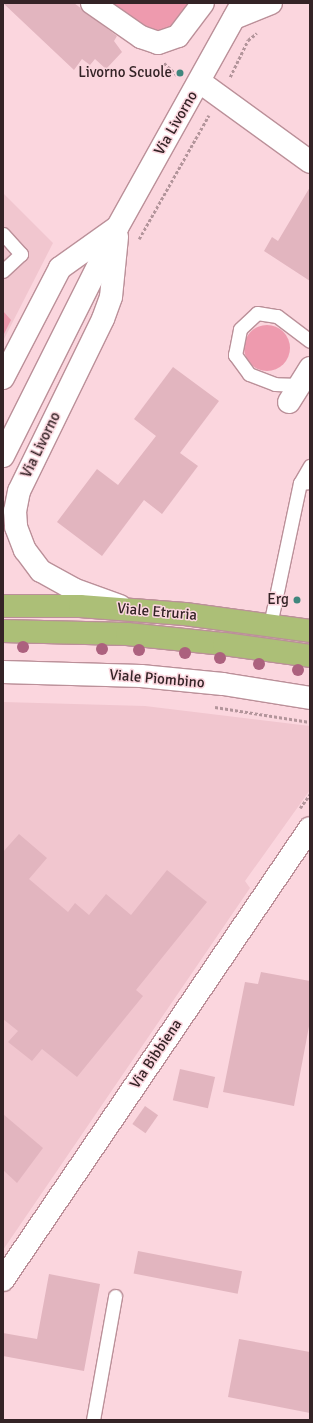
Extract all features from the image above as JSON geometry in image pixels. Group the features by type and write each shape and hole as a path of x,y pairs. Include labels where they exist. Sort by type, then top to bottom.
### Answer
{"main road":[{"name":"Viale Etruria","path":"3,606 128,609 270,624 310,631"},
{"name":"Viale Etruria","path":"3,631 127,634 224,644 310,656"}],"street":[{"path":"92,3 141,37 158,43 178,36 202,3"},
{"name":"Via Livorno","path":"3,456 117,228 200,82 238,10 271,3"},
{"path":"200,82 310,162"},
{"name":"Via Livorno","path":"3,378 60,268 117,228"},
{"name":"Via Livorno","path":"117,228 111,297 103,319 19,491 15,512 16,527 25,550 41,571 73,589 128,609"},
{"name":"Viale Piombino","path":"3,672 154,677 310,698"},
{"name":"Via Bibbiena","path":"3,1280 310,828"}],"lane":[{"path":"3,234 21,254 3,272"},
{"path":"300,385 275,384 249,374 235,355 240,329 257,313 278,316 310,341"},
{"path":"270,624 310,466"},
{"path":"93,1420 116,1296"}],"path":[{"path":"136,245 220,96 248,40 259,31"},
{"path":"213,706 310,722"}],"shaded area":[{"path":"104,3 189,3 172,29 150,34"},
{"path":"3,193 53,243 3,341"},
{"path":"3,311 11,320 3,336"},
{"path":"267,325 280,329 286,335 290,348 286,361 280,367 267,371 254,367 248,361 244,348 248,335 254,329"},
{"path":"3,702 145,706 310,726 310,790 245,881 250,888 3,1250"}],"building":[{"path":"3,3 74,3 117,36 114,41 122,52 106,69 95,59 90,65 82,59 74,70"},
{"path":"310,187 310,281 264,251 272,237 278,241"},
{"path":"173,367 219,401 180,453 198,466 162,514 144,500 102,556 57,522 97,469 118,485 156,436 134,419"},
{"path":"19,834 47,858 29,879 68,912 75,903 89,915 106,894 131,915 167,870 207,902 136,990 143,996 77,1077 42,1049 32,1061 8,1042 18,1031 3,1019 3,852"},
{"path":"261,972 310,981 310,1021 294,1106 223,1092 245,982 258,984"},
{"path":"180,1069 215,1077 208,1108 173,1100"},
{"path":"145,1106 158,1115 145,1133 132,1124"},
{"path":"3,1114 43,1148 17,1183 3,1170"},
{"path":"138,1251 242,1271 238,1294 134,1274"},
{"path":"49,1274 100,1284 84,1371 3,1356 3,1333 37,1339"},
{"path":"239,1339 310,1352 310,1413 228,1397"}],"place":[{"name":"Livorno Scuole","path":"180,73"},
{"name":"Erg","path":"297,600"}]}
